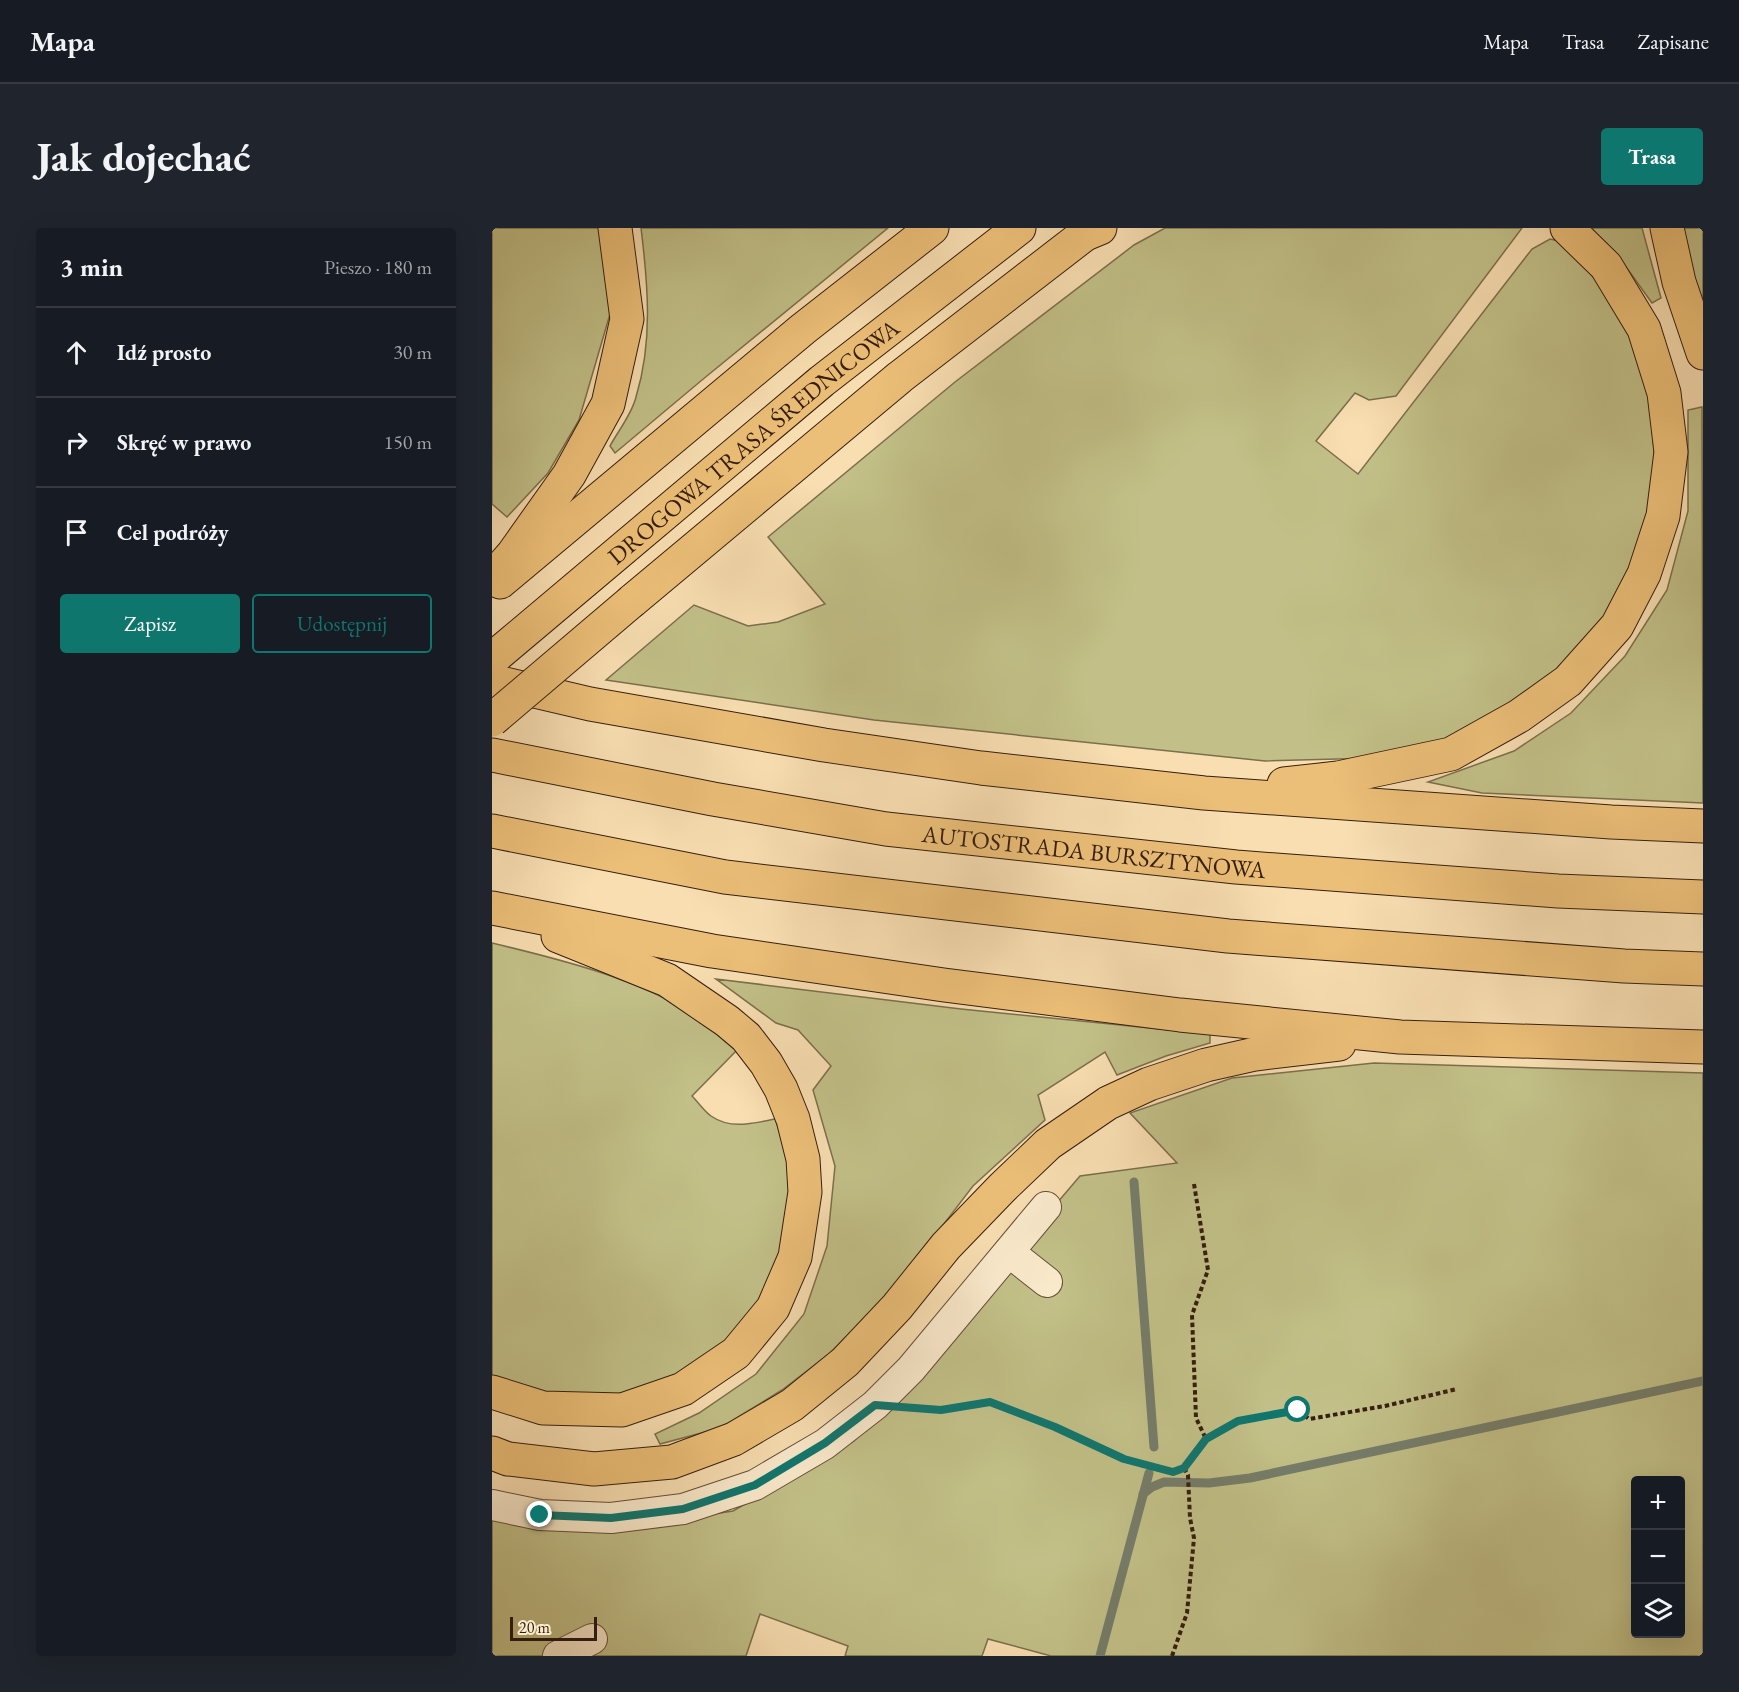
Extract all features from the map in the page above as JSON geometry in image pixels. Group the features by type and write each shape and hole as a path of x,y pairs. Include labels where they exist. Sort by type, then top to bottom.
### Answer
{"main road":[{"path":"503,573 569,476 608,404 627,319 615,228"},
{"path":"503,573 803,329 932,228"},
{"name":"DROGOWA TRASA ŚREDNICOWA","path":"492,659 822,381 1019,228"},
{"path":"1204,793 1338,778 1451,754 1519,716 1568,681 1617,626 1644,574 1663,516 1671,452 1664,393 1644,328 1606,266 1567,228"},
{"path":"1667,228 1679,282 1703,353"},
{"path":"492,720 900,377 1092,230"},
{"path":"492,681 590,704 824,745 981,768 1204,793 1611,822 1703,826"},
{"name":"AUTOSTRADA BURSZTYNOWA","path":"492,755 713,799 886,829 1236,867 1558,891 1703,897"},
{"path":"492,831 725,877 1228,936 1624,966 1703,969"},
{"path":"492,909 712,951 921,982 1180,1015 1400,1037 1703,1047"},
{"path":"492,909 667,980 727,1021 746,1037 766,1063 781,1089 793,1119 803,1159 804,1192 795,1257 773,1308 736,1353 683,1389 622,1410 543,1408 492,1392"},
{"path":"492,1454 508,1459 594,1469 672,1462 734,1439 792,1405 845,1362 897,1307 946,1246 1048,1144 1108,1103 1149,1084 1206,1065 1255,1054 1400,1037"}],"lane":[{"path":"492,1505 540,1515 611,1518 683,1509 755,1485 825,1443 875,1405 910,1369 1046,1207"},
{"path":"1009,1252 1047,1282"},
{"path":"561,1655 592,1639"}],"path":[{"path":"1194,1184 1208,1270 1192,1315 1196,1418 1206,1439"},
{"path":"875,1405 941,1410 990,1402 1055,1427 1124,1459 1173,1472 1184,1468 1206,1439 1238,1421 1298,1410 1309,1419 1385,1406 1457,1389"},
{"path":"1172,1656 1187,1613 1194,1538 1190,1518 1188,1475 1184,1468"}],"shaded area":[{"path":"492,228 601,228 610,314 579,420 548,473 507,517 492,504"},
{"path":"641,228 888,228 615,453 610,446 634,403 645,355 648,313"},
{"path":"1165,228 1522,228 1396,396 1369,400 1355,393 1316,441 1358,474 1532,249 1550,239 1563,242 1620,308 1647,378 1655,460 1649,520 1605,624 1558,672 1452,739 1376,758 1265,761 874,720 606,680 694,605 748,626 778,622 825,604 768,537 955,382 1134,245"},
{"path":"1591,228 1642,228 1661,298 1652,303 1616,253"},
{"path":"1680,228 1703,228 1703,314"},
{"path":"1702,407 1703,803 1482,793 1428,782 1514,751 1571,713 1625,656 1667,590 1688,511 1688,410"},
{"path":"492,943 545,956 625,981 675,1003 699,1017 738,1049 692,1096 711,1116 726,1123 743,1124 775,1119 791,1165 792,1222 776,1269 746,1321 708,1358 657,1386 616,1399 553,1397 492,1379"},
{"path":"716,979 961,1009 1210,1034 1210,1043 1166,1056 1117,1075 1105,1052 1038,1095 1045,1120 973,1186 894,1289 829,1354 782,1390 720,1428 660,1444 655,1434 699,1413 756,1374 804,1314 827,1246 835,1166 813,1090 831,1066 798,1030 776,1023"},
{"path":"1374,1063 1703,1073 1703,1656 1051,1656 988,1639 982,1656 845,1656 848,1646 760,1614 746,1656 492,1656 492,1520 602,1531 733,1511 854,1441 1080,1176 1177,1163 1130,1113 1232,1078"}],"waterway":[{"path":"1134,1182 1154,1447"},
{"path":"1143,1494 1164,1482 1209,1483 1250,1478 1703,1381"},
{"path":"1100,1656 1149,1473"}],"route":[{"path":"540,1515 611,1518 683,1509 755,1485 825,1443 875,1405 941,1410 990,1402 1055,1427 1124,1459 1173,1472 1184,1468 1206,1439 1238,1421 1298,1410"}]}
